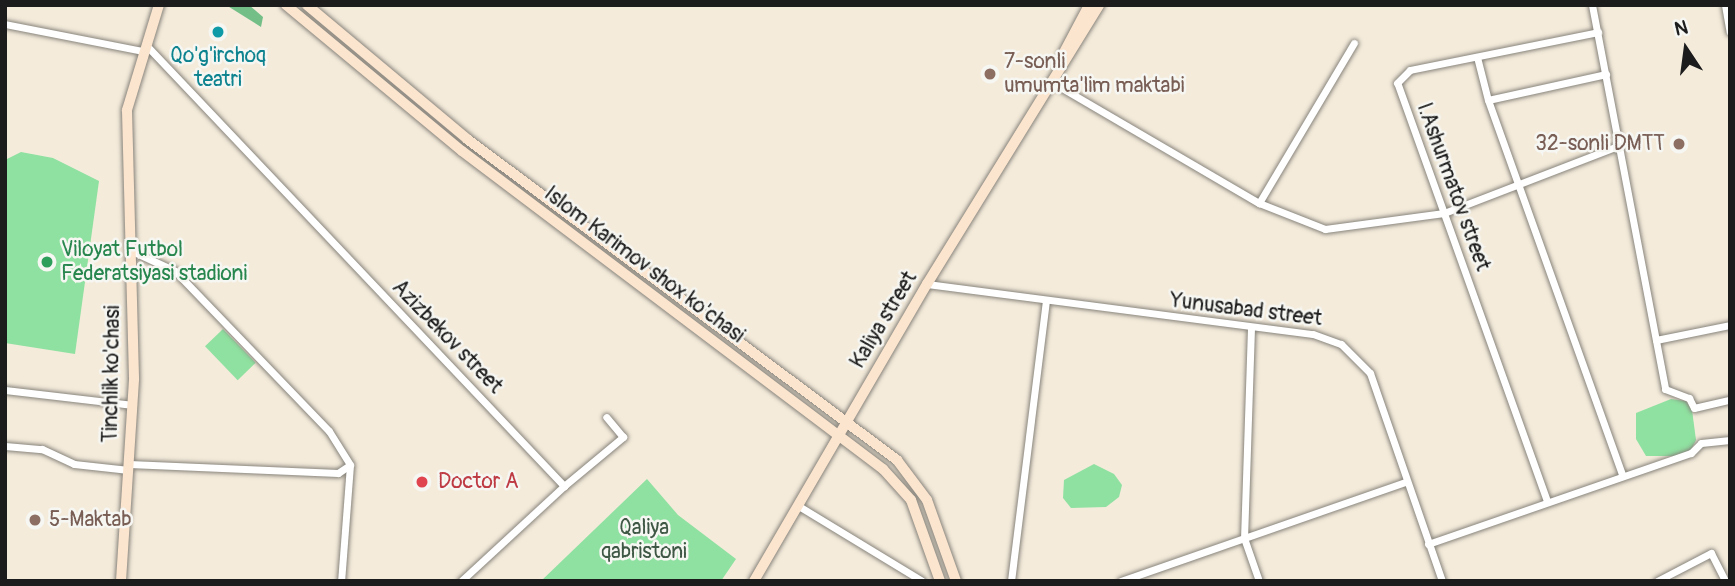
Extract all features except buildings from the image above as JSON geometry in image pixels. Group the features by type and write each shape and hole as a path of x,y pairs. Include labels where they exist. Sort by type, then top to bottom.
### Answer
{"main road":[{"name":"Tinchlik ko'chasi","path":"121,581 132,405 132,251 127,110 143,47 159,5"},
{"name":"Islom Karimov shox ko'chasi","path":"286,5 388,93 838,434 905,491 940,581"},
{"name":"Islom Karimov shox ko'chasi","path":"307,5 501,165 897,460 917,482 956,581"},
{"name":"Kaliya street","path":"1050,81 1089,5"},
{"name":"Kaliya street","path":"754,581 927,284 1099,5"},
{"path":"492,174 498,174 501,165"}],"street":[{"path":"1592,5 1665,389 1689,398 1694,408 1730,400"},
{"path":"1725,5 1730,32"},
{"path":"5,24 143,47"},
{"name":"I.Ashurmatov street","path":"1547,501 1397,83 1410,70 1598,32"},
{"path":"1259,204 1354,44"},
{"name":"Azizbekov street","path":"143,47 208,109 564,486"},
{"path":"1477,57 1488,100 1622,475"},
{"path":"1488,100 1606,74"},
{"path":"1050,81 1259,204 1325,229 1444,214 1620,145"},
{"path":"132,251 174,271 329,431 351,465 341,581"},
{"name":"Yunusabad street","path":"927,284 1323,336 1357,356 1374,383 1442,581"},
{"path":"1012,581 1046,300"},
{"path":"1656,340 1730,325"},
{"path":"1251,328 1244,538 1259,581"},
{"path":"5,390 132,405"},
{"path":"461,581 564,486 623,437 606,417"},
{"path":"1428,544 1691,453 1701,443 1730,440"},
{"path":"5,446 42,449 74,464 338,473 351,465"},
{"path":"1121,581 1406,482"},
{"path":"797,505 910,578 922,581"},
{"path":"1657,581 1711,553 1726,581"}],"green space":[{"path":"226,5 249,5 263,17 261,27"},
{"name":"Viloyat Futbol Federatsiyasi stadioni","path":"21,152 53,158 99,181 75,354 5,343 5,160"},
{"path":"223,329 256,363 238,380 205,346"},
{"path":"1671,399 1686,401 1692,410 1696,440 1691,450 1678,456 1646,456 1636,439 1636,413"},
{"path":"1094,464 1114,474 1122,485 1119,497 1106,507 1071,508 1063,498 1064,480"},
{"name":"Qaliya qabristoni","path":"647,479 678,515 736,559 721,581 541,581"}],"place":[{"name":"Qo'g'irchoq teatri","path":"218,32"},
{"name":"7-sonli umumta'lim maktabi","path":"990,74"},
{"name":"32-sonli DMTT","path":"1679,144"},
{"name":"Viloyat Futbol Federatsiyasi stadioni","path":"47,262"},
{"name":"Doctor A","path":"422,482"},
{"name":"5-Maktab","path":"35,520"}]}
